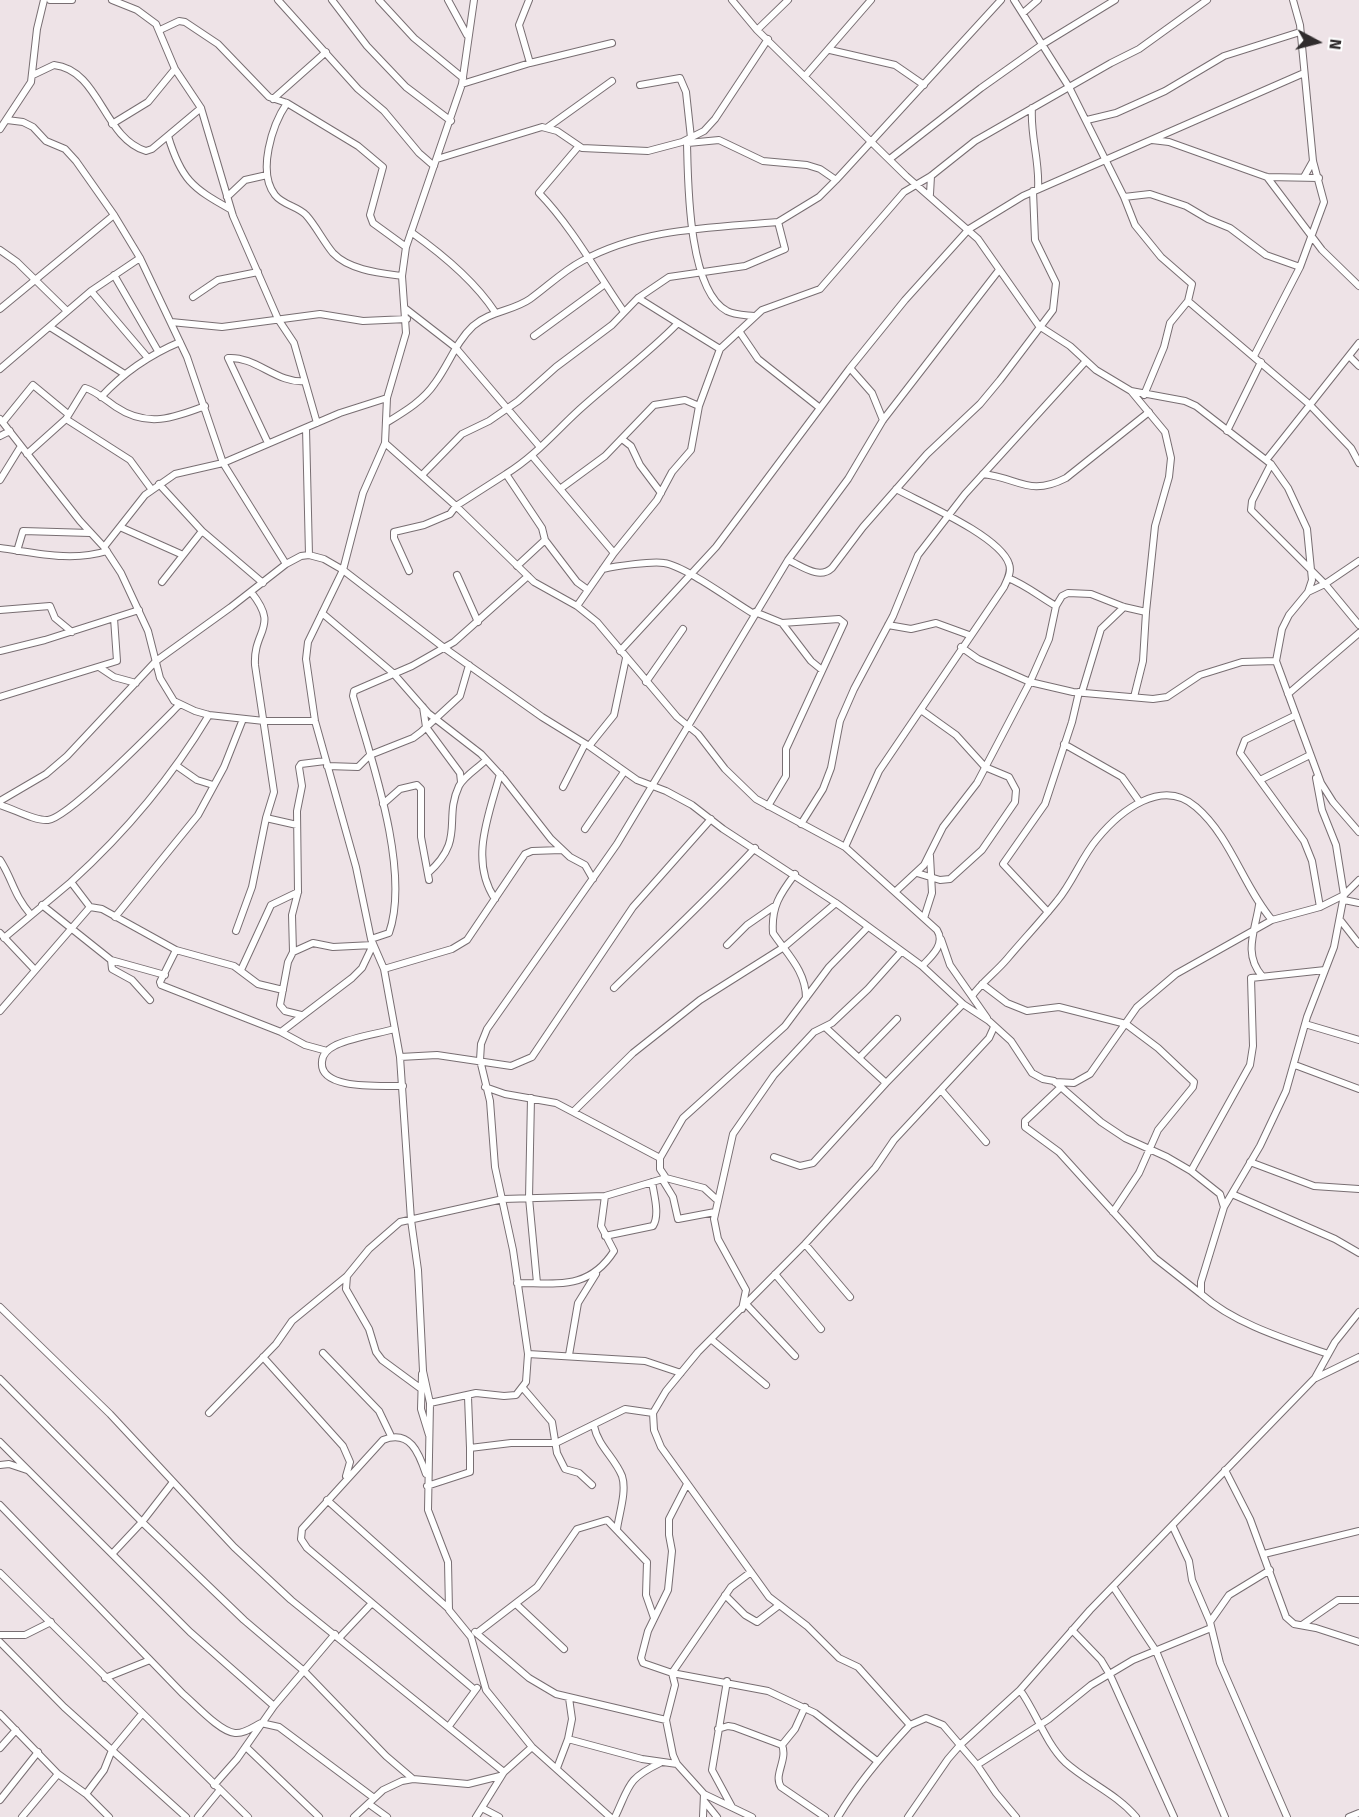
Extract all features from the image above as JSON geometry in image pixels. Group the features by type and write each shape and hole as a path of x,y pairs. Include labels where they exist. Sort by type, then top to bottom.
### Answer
{"street":[{"path":"0,129 33,75 35,38 44,0"},
{"path":"50,0 72,0"},
{"path":"112,0 137,10 160,30 175,69 201,108 230,208 278,319 294,343 317,423"},
{"path":"278,0 358,89 384,111 419,153 434,166"},
{"path":"332,0 367,46 406,87 451,121"},
{"path":"379,0 414,38 463,81"},
{"path":"447,0 467,35"},
{"path":"449,1610 448,1563 428,1510 430,1403 423,1371 418,1270 411,1220 400,1056 384,969 372,942 356,867 315,721 306,651 343,570 363,493 385,443 387,398 400,360 407,319 402,276 406,247 463,81 467,35 474,0"},
{"path":"529,0 519,25 530,63"},
{"path":"732,0 757,30 873,140 906,176 969,229 989,253 1039,326 1070,346 1085,362 1131,392 1165,432 1171,458 1169,477 1155,526 1143,661 1134,697"},
{"path":"757,30 788,0"},
{"path":"805,76 830,50 871,0"},
{"path":"386,423 424,396 435,384 455,347 476,323 495,312 530,299 565,271 586,259 639,238 692,230 778,222 819,197 1001,0"},
{"path":"1014,0 1043,44 1087,120 1135,225 1161,257 1192,284 1188,301 1170,323 1164,347 1144,395"},
{"path":"1023,13 1038,0"},
{"path":"891,158 981,88 1043,44 1115,0"},
{"path":"577,606 602,569 661,493 672,472 691,450 699,406 720,349 754,316 781,301 820,289 904,192 931,176 975,141 1139,49 1207,0"},
{"path":"1254,356 1300,267 1324,202 1313,161 1299,18 1293,0"},
{"path":"160,30 179,21 185,22 218,44 273,99 287,103 358,146 383,167 371,218 373,223 406,247"},
{"path":"1087,120 1116,112 1166,91 1224,56 1300,32"},
{"path":"687,141 704,131 715,119 768,39"},
{"path":"463,81 612,43"},
{"path":"830,50 895,65 924,85"},
{"path":"273,99 326,52"},
{"path":"33,75 54,65 68,69 94,95 126,142 146,151 201,108"},
{"path":"112,124 148,102 175,69"},
{"path":"620,651 727,534 850,368 905,300 969,229 1035,190 1104,158 1304,73"},
{"path":"640,85 680,78 686,92 692,230 700,271 716,299 727,311 754,316"},
{"path":"437,159 548,127 612,81"},
{"path":"287,103 271,140 267,175 268,183 276,196 306,215 337,257 368,271 402,276"},
{"path":"788,560 817,573 828,572 927,454 980,404 1053,310 1056,285 1035,240 1035,190 1039,162 1032,133 1032,108"},
{"path":"7,120 23,122 33,127 46,141 65,149 114,215 140,258 180,342 205,406 223,463 286,564"},
{"path":"548,127 578,147 648,151 687,141 719,140 763,161 807,165 820,169 836,180"},
{"path":"168,136 180,170 188,181 230,208"},
{"path":"1148,140 1169,142 1267,177 1319,178"},
{"path":"578,147 539,194 555,208 586,259 624,312"},
{"path":"1304,177 1313,161"},
{"path":"227,197 245,180 267,175"},
{"path":"904,192 906,176"},
{"path":"930,194 931,176"},
{"path":"1267,177 1332,261 1359,286"},
{"path":"1124,197 1150,194 1186,206 1230,228 1266,255 1300,267"},
{"path":"0,309 114,215"},
{"path":"422,475 462,434 489,421 508,407 612,325 638,298 669,277 745,266 781,252 786,246 778,222"},
{"path":"411,232 441,254 481,294 495,312"},
{"path":"0,250 67,311"},
{"path":"0,369 13,355 50,327 91,291 140,258"},
{"path":"430,1403 481,1393 516,1395 523,1388 528,1354 503,1199 495,1167 492,1117 480,1060 481,1044 487,1029 618,844 754,613 788,560 837,494 883,420 999,270"},
{"path":"193,297 218,280 258,272"},
{"path":"114,275 158,351"},
{"path":"534,336 605,284"},
{"path":"91,291 147,358"},
{"path":"638,298 720,349"},
{"path":"1188,301 1308,404 1351,448 1359,463"},
{"path":"405,308 455,347 540,447"},
{"path":"171,322 212,328 320,314 363,321 407,319"},
{"path":"409,572 394,538 394,532 424,525 450,514 456,506 533,457 540,447 678,323"},
{"path":"50,327 123,374"},
{"path":"739,331 758,359 820,408"},
{"path":"101,396 123,374 158,351 180,342"},
{"path":"1359,343 1308,404 1269,462 1252,501 1251,510 1325,584 1359,625"},
{"path":"1349,356 1359,366"},
{"path":"268,443 228,358 267,368 285,380 305,381"},
{"path":"801,824 823,789 840,721 888,625 918,555 948,513 1085,362"},
{"path":"1227,430 1261,362"},
{"path":"850,368 872,393 883,420"},
{"path":"152,490 130,460 67,417 33,385 1,420 106,549 148,631 160,678 179,705 209,715 264,721 315,721"},
{"path":"27,454 67,417 85,388 123,412 155,421 175,417 205,406"},
{"path":"1131,392 1185,401 1269,462 1288,488 1307,530 1312,571 1308,592"},
{"path":"0,548 89,557 106,549 120,527 159,484 182,472 223,463 317,423 387,398"},
{"path":"560,489 622,440 654,405 685,400 699,406"},
{"path":"983,474 1001,476 1029,487 1056,483 1066,478 1149,412"},
{"path":"306,428 309,555"},
{"path":"0,436 10,431"},
{"path":"622,440 631,446 640,465 661,493"},
{"path":"385,443 456,506 528,576 540,586 577,606 597,622 646,682 707,744 725,769 768,806 845,847 937,930 950,965 989,1021 1011,1041 1032,1073 1043,1079 1074,1083 1084,1079 1137,1007 1176,974 1272,920 1320,907 1344,897 1359,880"},
{"path":"0,480 21,446"},
{"path":"533,457 614,553"},
{"path":"506,474 542,528 545,540 577,582 588,590"},
{"path":"159,484 202,531 262,583"},
{"path":"845,847 879,771 1008,578 1009,563 1002,554 948,513 896,489"},
{"path":"120,527 183,555"},
{"path":"17,551 22,531 90,532"},
{"path":"162,582 202,531"},
{"path":"517,566 545,540"},
{"path":"0,803 46,774 156,661 286,564 309,555 343,570 469,665 624,772 692,805 795,874 922,966 963,1004 989,1021"},
{"path":"1201,1294 1203,1271 1224,1207 1280,1105 1295,1065 1305,1024 1341,921 1344,897 1336,844 1322,810 1315,770 1276,661 1282,629 1289,615 1308,592 1325,584 1359,561"},
{"path":"602,569 664,562 682,567 691,575 754,613 782,623 842,621 843,628 786,749 786,776 768,806"},
{"path":"457,576 478,622"},
{"path":"293,952 313,943 333,947 372,942 389,933 394,912 394,876 383,804 353,696 357,688 412,666 443,646 454,642 528,576"},
{"path":"1008,578 1022,583 1056,606"},
{"path":"236,931 252,887 266,818 274,792 254,655 265,625 265,611 251,592"},
{"path":"896,891 917,873 929,856 943,827 974,788 1030,682 1049,639 1056,606 1062,596 1080,592 1107,598 1124,607 1146,612"},
{"path":"0,610 50,606 54,618 72,632"},
{"path":"1048,912 1003,864 1040,815 1101,629 1124,607"},
{"path":"0,651 72,632 139,610"},
{"path":"322,613 393,674 434,719 486,760 562,850 585,865 592,879"},
{"path":"0,697 118,659 114,618"},
{"path":"782,623 811,661 822,670"},
{"path":"888,625 911,629 936,623 969,635"},
{"path":"646,682 683,629"},
{"path":"1288,694 1359,633"},
{"path":"961,648 978,659 1030,682 1081,692 1162,699 1200,675 1242,662 1276,661"},
{"path":"563,787 587,745 616,711 626,658"},
{"path":"301,1015 281,1009 288,962 293,952 292,915 298,892 297,825 302,784 299,765 326,763 358,767 370,756 413,738 460,696 469,665"},
{"path":"99,667 122,681 136,683"},
{"path":"0,803 45,820 56,817 110,772 179,705"},
{"path":"383,804 404,787 417,785 421,789 421,837 429,877 444,857 450,843 455,801 461,782 460,773 426,727 423,707"},
{"path":"917,873 940,880 950,879 982,850 1015,802 1014,783 1009,777 985,767 956,735 921,710"},
{"path":"35,970 2,936 70,882 154,795 177,766 209,715"},
{"path":"1296,715 1242,744 1240,753 1309,850 1320,907"},
{"path":"115,917 198,815 243,719"},
{"path":"1064,744 1122,777 1139,801"},
{"path":"1260,780 1310,755"},
{"path":"461,782 486,760"},
{"path":"177,766 210,787"},
{"path":"1315,770 1333,802 1359,832"},
{"path":"585,830 624,772"},
{"path":"495,899 485,881 481,851 500,774"},
{"path":"660,775 666,791"},
{"path":"972,996 1048,912 1096,840 1139,801 1167,794 1196,806 1222,839 1259,905 1272,920"},
{"path":"266,818 297,825"},
{"path":"400,1056 437,1055 511,1066 532,1057 633,907 711,819"},
{"path":"614,988 688,914 717,890 755,849"},
{"path":"384,969 452,949 467,940 525,854 532,851 562,850"},
{"path":"924,918 930,904 932,876 929,856"},
{"path":"0,860 17,898 31,915"},
{"path":"727,945 747,925 774,907 795,874"},
{"path":"70,882 90,907 102,909 176,950 234,966 258,984 283,990"},
{"path":"241,970 271,905 298,892"},
{"path":"1344,897 1359,903"},
{"path":"574,1111 619,1064 700,1000 784,947 836,903"},
{"path":"42,905 111,960 165,975"},
{"path":"1259,905 1250,949 1251,960 1262,976"},
{"path":"0,1011 90,907"},
{"path":"774,907 773,933 801,973 806,985 806,999"},
{"path":"1341,921 1359,944"},
{"path":"715,1212 678,1219 673,1197 660,1168 660,1158 683,1118 785,1026 829,967 868,927"},
{"path":"922,966 938,948 940,939"},
{"path":"281,1032 352,978 362,968 372,942"},
{"path":"176,950 160,982 161,986 281,1032 305,1046 327,1051"},
{"path":"744,1307 746,1290 718,1239 715,1212 716,1199 738,1125 774,1075 814,1032 825,1027 868,988 901,952"},
{"path":"111,960 112,969 132,980 150,1000"},
{"path":"1191,1171 1250,1065 1253,1046 1249,981 1251,978 1325,970"},
{"path":"982,984 1007,1003 1027,1011 1059,1007 1126,1024 1158,1048 1194,1083 1158,1130 1139,1173 1113,1212"},
{"path":"774,1157 800,1166 813,1163 963,1004"},
{"path":"859,1058 897,1019"},
{"path":"1305,1024 1359,1040"},
{"path":"825,1027 886,1083"},
{"path":"910,1725 868,1676 858,1667 839,1658 807,1626 778,1606 661,1447 654,1430 652,1413 681,1373 805,1244 989,1038 994,1027"},
{"path":"395,1029 336,1045 327,1051 321,1060 322,1072 326,1076 350,1084 403,1086"},
{"path":"1295,1065 1359,1089"},
{"path":"1054,1081 1112,1130 1191,1171 1218,1192 1224,1207"},
{"path":"485,1087 506,1094 556,1102 660,1158"},
{"path":"1062,1087 1025,1121 1025,1127 1059,1152 1155,1258 1220,1309 1283,1338 1328,1354"},
{"path":"941,1090 986,1142"},
{"path":"531,1098 528,1198 537,1283"},
{"path":"1250,1162 1314,1186 1359,1189"},
{"path":"208,1413 263,1357 292,1321 347,1276 369,1249 400,1222 503,1199 605,1196 664,1178 704,1188 716,1199"},
{"path":"605,1236 653,1226 656,1222 656,1212 652,1182"},
{"path":"1232,1194 1335,1239 1359,1252"},
{"path":"569,1355 578,1303 614,1251 605,1236 601,1216 605,1196"},
{"path":"805,1244 850,1297"},
{"path":"517,1283 576,1281 597,1273"},
{"path":"775,1274 821,1329"},
{"path":"347,1276 346,1288 369,1329 376,1352 382,1360 420,1388"},
{"path":"0,1307 110,1414 234,1547 291,1600 449,1726 502,1774"},
{"path":"744,1307 795,1356"},
{"path":"908,1817 961,1744 1020,1690 1072,1630 1315,1378 1328,1354 1359,1312"},
{"path":"712,1340 766,1385"},
{"path":"323,1353 379,1411 392,1436"},
{"path":"528,1354 654,1362 681,1373"},
{"path":"263,1357 343,1446 350,1462 345,1479"},
{"path":"1315,1378 1359,1357"},
{"path":"423,1371 420,1388 422,1416 430,1437"},
{"path":"0,1379 142,1522 244,1620 304,1671 386,1756 412,1779"},
{"path":"523,1388 552,1422 558,1457 567,1472 579,1473 592,1485"},
{"path":"427,1486 443,1479 466,1475 471,1466 468,1396"},
{"path":"470,1448 511,1443 556,1443 626,1409 652,1413"},
{"path":"594,1426 598,1439 622,1476 617,1529"},
{"path":"428,1477 414,1446 403,1437 392,1436 373,1448 345,1479 302,1529 302,1539 307,1548 475,1690"},
{"path":"0,1442 190,1632 274,1706"},
{"path":"0,1465 9,1464 28,1470"},
{"path":"1225,1470 1245,1508 1286,1617 1294,1624 1322,1629 1359,1642"},
{"path":"112,1554 142,1522 172,1482"},
{"path":"687,1484 669,1519 672,1551 668,1590 654,1618 641,1658 648,1666 659,1667 672,1673 727,1681 768,1691 805,1707 877,1761"},
{"path":"327,1500 466,1627 477,1633 529,1678 556,1694 569,1698 666,1720"},
{"path":"0,1505 183,1694 227,1731 244,1732 261,1723 272,1725 291,1734 374,1798"},
{"path":"477,1633 537,1587 577,1529 607,1520 648,1567 646,1596 654,1618"},
{"path":"1173,1527 1189,1561 1194,1585 1210,1625 1224,1673 1287,1817"},
{"path":"1264,1554 1359,1531"},
{"path":"977,1765 1041,1724 1082,1692 1137,1658 1210,1625 1229,1595 1270,1570"},
{"path":"717,1817 677,1764 666,1720 675,1685 672,1673 731,1587 751,1572"},
{"path":"0,1573 141,1715 248,1817"},
{"path":"1114,1588 1156,1651 1225,1817"},
{"path":"725,1595 754,1621 760,1621 778,1606"},
{"path":"1301,1625 1338,1600 1359,1600"},
{"path":"198,1817 274,1706 337,1636 372,1603"},
{"path":"516,1604 564,1650"},
{"path":"0,1635 25,1635 51,1622"},
{"path":"466,1627 471,1637 481,1683 532,1747 610,1817"},
{"path":"1072,1630 1101,1660 1110,1675 1174,1817"},
{"path":"0,1642 112,1750 186,1817"},
{"path":"105,1678 150,1660"},
{"path":"727,1681 712,1770 732,1807"},
{"path":"449,1726 481,1683"},
{"path":"1020,1690 1052,1746 1066,1762 1126,1806 1136,1817"},
{"path":"557,1768 568,1739 572,1719 569,1698"},
{"path":"782,1745 795,1729 805,1707"},
{"path":"0,1714 58,1774 86,1794 109,1817"},
{"path":"86,1794 104,1770 112,1750 141,1715"},
{"path":"838,1817 852,1793 877,1761 910,1725 926,1718 936,1720 961,1744 1016,1817"},
{"path":"718,1729 734,1727 782,1745 785,1753 779,1776 781,1787 825,1817"},
{"path":"0,1748 16,1730"},
{"path":"568,1739 660,1762 677,1764"},
{"path":"246,1747 319,1817"},
{"path":"477,1817 502,1774 532,1747"},
{"path":"0,1800 38,1752"},
{"path":"615,1817 632,1780 639,1773 660,1762"},
{"path":"22,1817 58,1774"},
{"path":"354,1817 392,1784 412,1779 468,1784 502,1774"},
{"path":"704,1798 732,1807 752,1817"},
{"path":"703,1817 704,1798"},
{"path":"369,1804 387,1817"},
{"path":"482,1808 499,1817"},
{"path":"1349,1817 1359,1813"}]}
